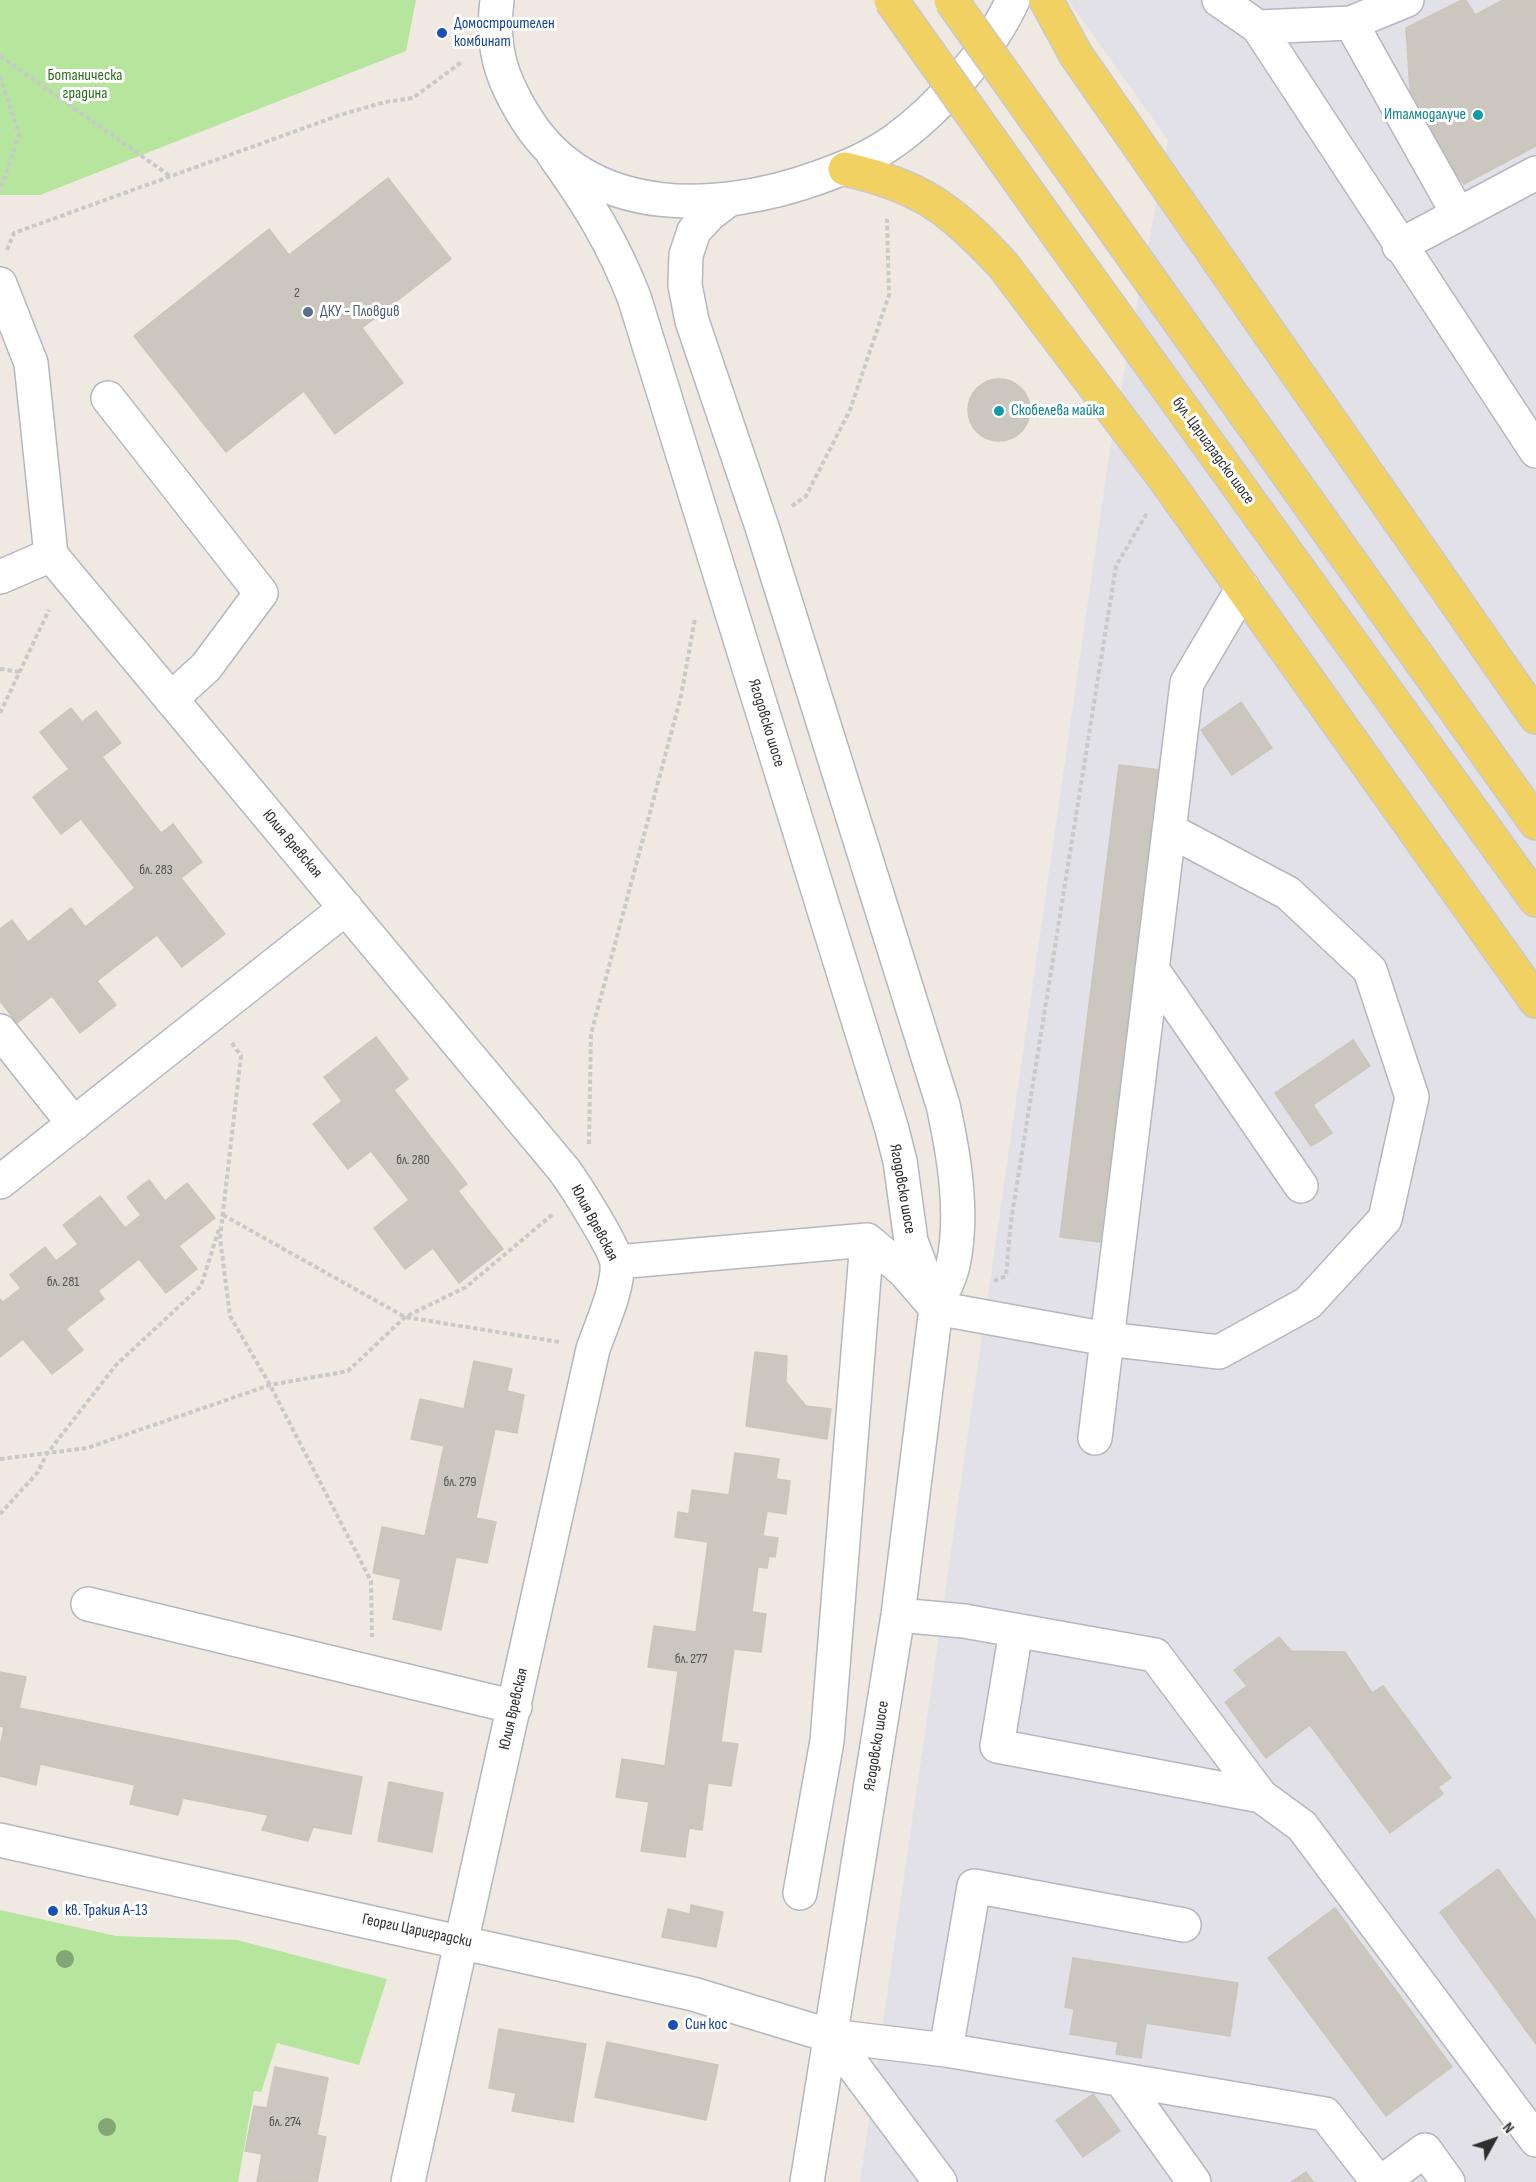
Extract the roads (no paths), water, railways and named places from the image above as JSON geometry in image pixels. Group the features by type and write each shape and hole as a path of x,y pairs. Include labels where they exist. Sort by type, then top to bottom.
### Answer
{"main road":[{"name":"бул. Цариградско шосе","path":"891,0 1536,900"},
{"path":"951,0 1536,823"},
{"path":"1046,0 1076,55 1536,717"},
{"path":"845,169 880,177 913,189 945,209 973,232 1003,265 1165,479 1536,1001"}],"street":[{"path":"496,0 497,53 507,84 532,128 553,154 582,173 639,196 668,202 727,201 792,187 845,169 895,140 939,99 990,40 1013,0"},
{"path":"1219,0 1258,27 1399,246 1536,451"},
{"path":"1258,27 1351,23 1407,0"},
{"path":"1351,23 1458,214"},
{"name":"Ягодовско шосе","path":"553,154 596,214 616,252 634,297 891,1126 900,1161 911,1241 936,1308"},
{"path":"1399,246 1536,173"},
{"name":"Ягодовско шосе","path":"727,201 710,214 694,231 686,255 685,285 692,321 762,527 943,1105 954,1169 956,1233 953,1266 936,1308 898,1615 807,2182"},
{"path":"0,577 51,555 31,363 2,271"},
{"path":"108,398 261,593 206,667 171,699"},
{"name":"Юлия Вревская","path":"51,555 580,1192 617,1262 614,1287 593,1349 408,2182"},
{"path":"1095,1438 1187,683 1243,588"},
{"path":"617,1262 867,1240 904,1271 936,1308 1107,1339 1219,1352 1308,1303 1385,1219 1412,1097 1370,970 1288,892 1169,830"},
{"path":"0,1182 346,908"},
{"path":"1152,969 1301,1186"},
{"path":"0,1031 74,1124"},
{"path":"800,1893 827,1741 867,1240"},
{"path":"87,1604 515,1707"},
{"path":"898,1615 964,1621 1155,1655 1261,1796 1302,1826 1536,2140"},
{"path":"1016,1631 996,1746 1261,1796"},
{"path":"827,1741 876,1754"},
{"name":"Георги Цариградски","path":"0,1839 693,1994 831,2036 946,2050 1325,2114 1378,2182"},
{"path":"946,2050 974,1886 1184,1925"},
{"path":"831,2036 940,2182"},
{"path":"1121,2080 1194,2182"},
{"path":"1382,2182 1425,2150 1448,2182"}],"place":[{"name":"Домостроителен комбинат","path":"442,33"},
{"name":"Италмодалуче","path":"1478,115"},
{"name":"ДКУ - Пловдив","path":"308,312"},
{"name":"Скобелева майка","path":"999,411"},
{"name":"кв. Тракия А-13","path":"53,1911"},
{"name":"Син кос","path":"673,2025"}],"park label":[{"name":"Ботаническа градина","path":"85,85"}]}
